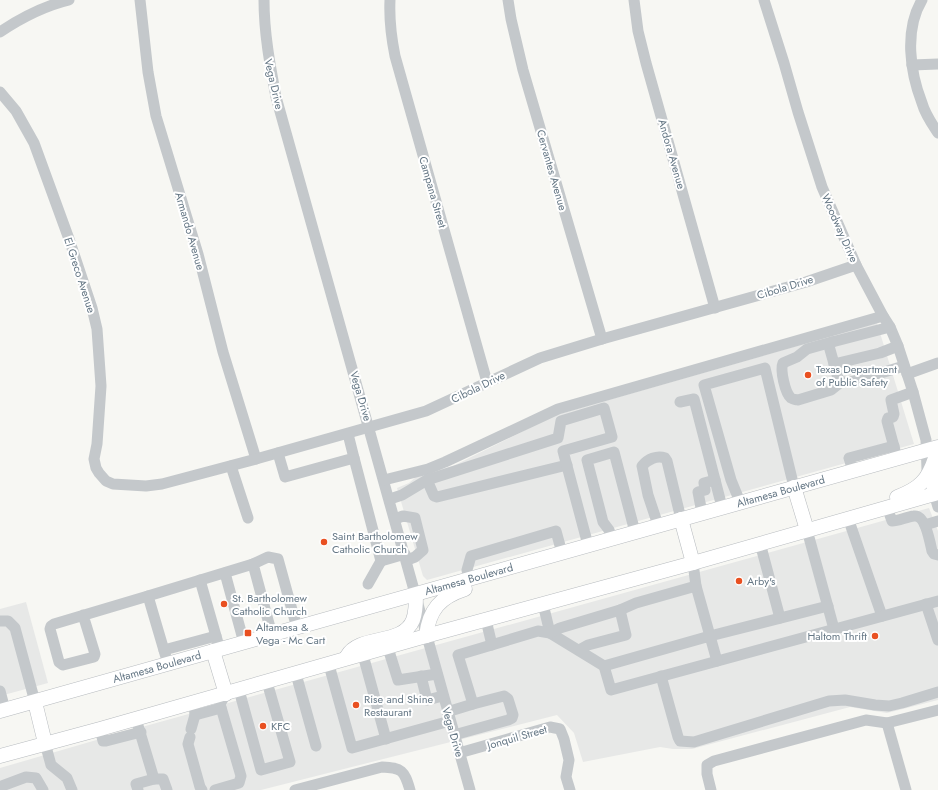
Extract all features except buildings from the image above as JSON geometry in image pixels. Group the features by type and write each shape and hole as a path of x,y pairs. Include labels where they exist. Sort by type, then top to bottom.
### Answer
{"main road":[{"name":"Altamesa Boulevard","path":"3,711 852,471 896,452 935,454"},
{"path":"0,756 100,729 138,726 194,709 232,692 426,636 692,563 911,500 936,498 933,476 935,454"},
{"path":"848,518 859,510 913,490 933,476"},
{"path":"794,487 807,530"},
{"path":"681,519 692,563"},
{"path":"426,636 428,623 438,605 444,598 454,593 490,581 508,568"},
{"path":"345,660 354,648 394,636 407,629 415,612 416,595"},
{"path":"217,651 232,692"},
{"path":"35,702 45,743"}],"street":[{"path":"0,32 24,17 45,7 69,0"},
{"name":"Armando Avenue","path":"140,0 148,72 156,116 198,254 223,352 256,459"},
{"name":"Vega Drive","path":"264,0 264,22 267,54 276,97 390,499 426,636 470,790"},
{"name":"Campana Street","path":"390,0 390,31 395,56 487,382"},
{"name":"Cervantes Avenue","path":"508,0 523,70 602,339"},
{"name":"Andora Avenue","path":"634,0 638,30 646,63 715,308"},
{"name":"Woodway Drive","path":"764,0 822,187 856,264 890,327 906,370 926,440 935,454"},
{"path":"922,0 913,22 910,42 912,65 922,103 938,133"},
{"path":"912,65 938,64"},
{"name":"El Greco Avenue","path":"0,92 16,111 34,143 92,308 97,329 101,386 97,444 94,459 99,473"},
{"name":"Cibola Drive","path":"99,473 106,481 113,484 146,486 162,484 370,428 426,411 443,404 540,358 602,339 806,282 856,264"},
{"path":"384,480 428,469 558,409 883,316"},
{"path":"890,327 805,350 798,357 783,363 781,370 788,394 794,399 798,400 831,390 841,382 851,382 886,371 906,370 938,363"},
{"path":"832,342 829,346 838,378 841,382"},
{"path":"834,364 898,346"},
{"path":"880,352 886,371"},
{"path":"740,502 731,480 704,385 765,368 794,487"},
{"path":"896,452 887,421 888,418 893,417 894,414 892,400 913,392"},
{"path":"680,402 694,399 722,507"},
{"path":"390,499 402,495 427,480 558,438 561,421 604,408 612,437 563,451 588,545"},
{"path":"348,434 381,561 368,584"},
{"path":"612,539 609,530 603,522 587,460 614,452 635,532"},
{"path":"278,453 285,477 354,458"},
{"path":"658,526 648,495 642,466 646,461 657,457 665,458 667,461 681,519"},
{"path":"427,480 431,492 437,497 567,465"},
{"path":"231,466 248,518"},
{"path":"702,513 698,492 705,490 704,483 715,480"},
{"path":"911,500 916,516"},
{"path":"887,507 892,521 916,516 921,518 925,525 932,551 934,554 938,555"},
{"path":"381,561 415,557 423,550 415,518 403,516 395,519"},
{"path":"848,518 882,616"},
{"path":"925,525 938,521"},
{"path":"807,530 834,629"},
{"path":"469,580 467,570 471,556 549,533 556,531 562,553"},
{"path":"760,543 780,618"},
{"path":"83,615 95,654 94,657 64,665 60,664 50,629 54,624 83,615 148,596 200,580 225,573 253,564 268,557 278,559 297,628"},
{"path":"692,563 696,586 717,661"},
{"path":"253,564 272,635"},
{"path":"225,573 244,643"},
{"path":"200,580 216,636 217,651"},
{"path":"550,633 560,628 620,610 636,603 696,586"},
{"path":"148,596 168,664"},
{"path":"473,704 458,655 538,631 550,633 604,666 611,690 938,601"},
{"path":"543,604 550,633"},
{"path":"926,604 938,640"},
{"path":"604,666 710,636 828,606"},
{"path":"579,650 588,645 626,635 620,610"},
{"path":"486,620 492,645"},
{"path":"0,621 8,621 15,628 35,702"},
{"path":"164,650 216,636"},
{"path":"388,648 398,680 437,674"},
{"path":"363,655 386,739"},
{"path":"329,665 352,748 386,739 449,716 473,704 504,696 508,699 513,716 512,718 454,735"},
{"path":"296,674 316,746"},
{"path":"421,676 427,700 443,696"},
{"path":"661,676 678,737 680,741 686,742 694,742 829,701 845,700 889,706 938,692"},
{"path":"215,790 239,783 241,776 220,704 232,692 261,770 290,762 267,682"},
{"path":"0,690 3,711"},
{"path":"202,790 188,744 194,709 221,708"},
{"path":"711,790 706,774 707,765 714,761 866,720 887,723 938,710"},
{"path":"887,723 906,790"},
{"path":"138,726 154,778"},
{"name":"Jonquil Street","path":"460,753 550,727 560,728 569,760 566,777 570,790"},
{"path":"45,743 51,764 67,778 72,790"},
{"path":"296,790 382,767 396,768 401,771 406,777 410,790"},
{"path":"1,790 2,786 26,777 36,778 43,790"},
{"path":"138,790 136,784 154,778 163,779 167,790"}],"shaded area":[{"path":"877,323 914,444 427,580 423,576 397,488 409,483 418,475 453,466 556,415"},
{"path":"929,508 938,531 938,700 887,713 850,707 692,749 660,747 583,762 574,733 557,715 261,790 0,790 0,768 124,732"},
{"path":"26,602 48,683 0,696 0,609"}],"place":[{"name":"Texas Department of Public Safety","path":"808,375"},
{"name":"Saint Bartholomew Catholic Church","path":"324,542"},
{"name":"Arby's","path":"739,581"},
{"name":"St. Bartholomew Catholic Church","path":"224,604"},
{"name":"Altamesa & Vega - Mc Cart","path":"248,633"},
{"name":"Haltom Thrift","path":"875,636"},
{"name":"Rise and Shine Restaurant","path":"356,705"},
{"name":"KFC","path":"263,726"}]}
